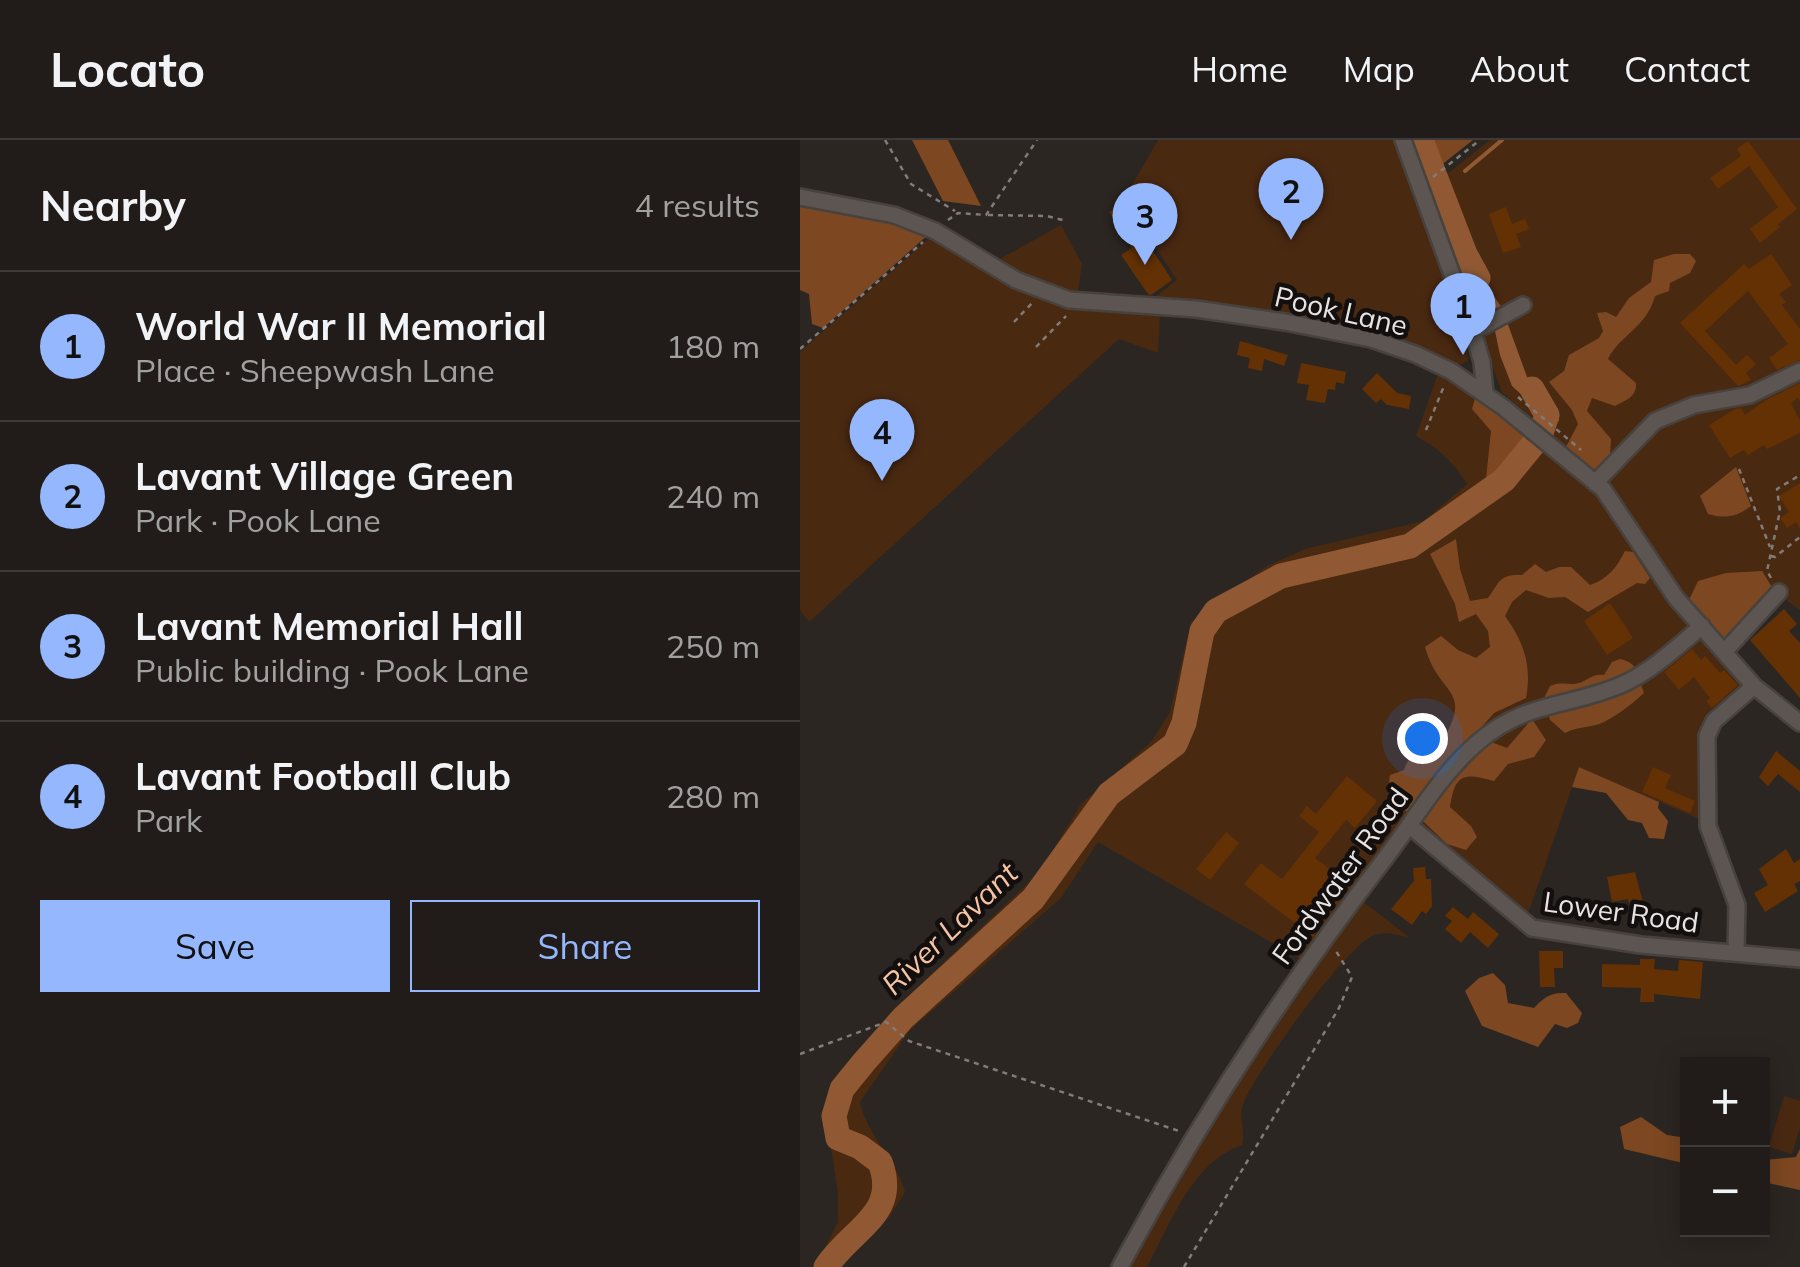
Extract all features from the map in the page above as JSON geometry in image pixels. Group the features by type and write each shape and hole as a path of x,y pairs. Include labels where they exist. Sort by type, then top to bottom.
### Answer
{"street":[{"path":"1403,140 1480,328 1485,394"},
{"name":"Pook Lane","path":"800,197 894,216 935,231 1038,290 1070,300 1196,309 1284,322 1371,339 1450,371 1550,434 1595,483 1676,598 1754,686 1800,722"},
{"path":"1480,328 1518,308"},
{"path":"1595,483 1655,421 1694,406 1750,395 1800,371"},
{"path":"1726,652 1780,592"},
{"name":"Fordwater Road","path":"1120,1267 1192,1137 1315,950 1444,776 1508,718 1620,685 1649,670 1702,626"},
{"path":"1736,951 1740,914 1708,826 1707,736 1714,722 1754,686"},
{"name":"Lower Road","path":"1410,826 1532,928 1642,945 1800,958"}],"path":[{"path":"885,140 911,184 958,212 1047,216 1066,221"},
{"path":"986,215 1037,140"},
{"path":"1428,180 1480,140"},
{"path":"800,350 958,212"},
{"path":"1014,322 1028,309 1038,290"},
{"path":"1036,346 1066,318 1070,300"},
{"path":"1426,430 1450,371"},
{"path":"1534,421 1550,434"},
{"path":"1740,469 1770,548"},
{"path":"1780,592 1767,571 1780,511 1777,490 1800,474"},
{"path":"1783,486 1786,492"},
{"path":"1770,555 1775,557 1800,537"},
{"path":"1184,1267 1339,1008 1352,977 1332,946"},
{"path":"800,1054 886,1022 904,1038 1192,1137"}],"shaded area":[{"path":"912,140 948,140 981,206 943,201"},
{"path":"1158,140 1396,140 1465,334 1468,361 1457,366 1284,315 1155,297 1177,280 1124,199"},
{"path":"1407,140 1473,140 1421,181"},
{"path":"1490,140 1800,140 1800,610 1775,592 1688,602 1609,484 1502,392 1426,191"},
{"path":"800,201 893,219 929,234 823,328 812,324 809,294 800,290"},
{"path":"1061,225 1082,264 1077,297 1018,276 998,260"},
{"path":"932,236 1013,284 1160,313 1158,353 1119,339 809,622 800,610 800,352"},
{"path":"1463,250 1502,308 1527,377 1558,409 1559,421 1553,423 1512,386 1495,331 1462,257"},
{"path":"1690,254 1696,261 1690,273 1670,283 1669,291 1655,296 1646,316 1608,359 1636,383 1635,392 1615,406 1592,398 1587,411 1611,439 1610,455 1594,472 1566,447 1578,424 1572,410 1549,382 1564,371 1569,355 1599,338 1603,331 1597,313 1616,317 1629,298 1651,282 1654,260"},
{"path":"1439,371 1481,396 1600,492 1750,686 1713,720 1706,822 1579,767 1523,928 1408,835 1361,883 1300,959 1098,842 1061,898 910,1030 860,1102 905,1192 890,1216 840,1267 815,1267 838,1222 838,1193 826,1115 839,1081 925,980 1039,873 1081,804 1151,742 1170,712 1191,622 1267,566 1305,549 1424,521 1467,484 1445,456 1416,436"},
{"path":"1481,396 1541,444 1496,493 1486,479 1491,431 1472,409 1475,398"},
{"path":"1736,467 1751,506 1731,516 1708,514 1700,496"},
{"path":"1456,539 1470,601 1488,598 1501,580 1522,575 1535,564 1546,572 1571,567 1590,585 1611,572 1625,551 1633,552 1650,578 1588,612 1565,597 1549,598 1526,590 1512,602 1505,616 1525,655 1526,698 1494,713 1480,729 1491,742 1507,748 1532,719 1546,740 1534,757 1508,764 1494,781 1468,777 1458,782 1450,807 1477,837 1466,850 1447,844 1423,821 1397,806 1388,791 1390,775 1404,770 1418,751 1441,743 1455,712 1455,701 1425,647 1441,636 1476,658 1490,647 1488,631 1476,614 1459,622 1455,604 1430,554"},
{"path":"1762,571 1775,592 1724,643 1688,602 1698,581 1726,573"},
{"path":"1620,659 1632,664 1644,693 1595,725 1565,733 1550,720 1544,698 1550,686 1604,675 1612,662"},
{"path":"1579,767 1659,802 1658,808 1668,821 1664,839 1649,838 1642,823 1628,820 1606,793 1572,787"},
{"path":"1361,900 1409,937 1377,934 1359,945 1342,963 1301,1014 1249,1091 1241,1112 1242,1145 1225,1153 1196,1179 1147,1267 1130,1267 1254,1052"},
{"path":"1493,973 1505,985 1508,1003 1534,1008 1548,996 1566,993 1582,1013 1578,1023 1567,1028 1555,1024 1538,1047 1482,1026 1465,991 1479,978"},
{"path":"1784,1096 1800,1101 1800,1127 1792,1154 1770,1147"},
{"path":"1641,1117 1667,1135 1680,1137 1680,1162 1624,1149 1620,1127"},
{"path":"1800,1149 1800,1190 1770,1184 1770,1159 1796,1157"}],"building":[{"path":"1748,141 1797,209 1760,243 1750,229 1778,207 1749,166 1718,189 1710,178 1741,156 1737,149"},
{"path":"1122,204 1172,280 1151,295 1121,255 1132,248 1109,212"},
{"path":"1506,207 1512,224 1525,219 1529,229 1516,234 1521,247 1503,253 1489,214"},
{"path":"1771,254 1792,285 1779,294 1786,302 1782,305 1800,329 1800,360 1777,370 1769,358 1788,344 1748,291 1705,331 1736,365 1747,355 1756,364 1746,373 1751,380 1738,386 1680,323 1744,264 1749,269"},
{"path":"1240,341 1288,355 1284,366 1264,359 1262,371 1248,368 1250,358 1237,355"},
{"path":"1301,363 1346,372 1344,384 1336,382 1335,390 1328,389 1325,403 1306,400 1309,385 1297,383"},
{"path":"1377,373 1397,393 1411,396 1409,409 1387,405 1381,399 1376,403 1362,389"},
{"path":"1800,383 1800,401 1798,398 1791,403 1800,421 1800,433 1767,449 1764,445 1748,455 1744,450 1730,458 1709,425 1735,409 1741,408 1745,415"},
{"path":"1800,483 1800,528 1796,522 1787,528 1780,518 1789,512 1779,496"},
{"path":"1610,603 1633,638 1607,655 1584,621"},
{"path":"1784,609 1797,624 1789,631 1800,643 1800,698 1750,640"},
{"path":"1692,649 1701,660 1705,656 1720,673 1724,670 1738,685 1712,708 1706,701 1710,698 1694,677 1679,690 1664,672"},
{"path":"1776,751 1800,771 1800,792 1778,774 1768,786 1759,777"},
{"path":"1653,767 1671,775 1665,788 1695,801 1690,813 1642,792"},
{"path":"1347,776 1377,801 1355,828 1346,820 1315,858 1351,885 1313,937 1244,884 1261,863 1282,879 1319,832 1299,816 1307,806 1316,814"},
{"path":"1226,832 1239,843 1210,880 1196,869"},
{"path":"1786,849 1794,863 1800,859 1800,881 1794,884 1798,891 1765,912 1754,893 1768,885 1759,869"},
{"path":"1425,867 1426,879 1431,879 1432,906 1426,914 1422,911 1412,925 1391,909 1414,881 1413,868"},
{"path":"1635,872 1647,917 1634,921 1628,899 1612,902 1607,877"},
{"path":"1453,907 1468,919 1473,912 1499,934 1488,948 1470,932 1461,943 1445,929 1452,921 1445,916"},
{"path":"1539,951 1563,951 1563,968 1554,968 1555,987 1540,987"},
{"path":"1640,959 1655,959 1654,969 1678,971 1679,960 1703,962 1700,999 1654,994 1654,1002 1640,1002 1641,988 1602,987 1602,964 1640,965"}],"waterway":[{"name":"River Lavant","path":"1421,140 1478,278"},
{"path":"1465,171 1502,140"},
{"name":"River Lavant","path":"826,1267 879,1208 884,1195 880,1162 860,1147 838,1138 834,1116 842,1089 903,1018 1033,899 1109,794 1175,744 1184,723 1202,631 1216,611 1281,576 1410,546 1504,480 1540,436 1547,415 1532,389"}],"place":[{"name":"Lavant Village Green","path":"1291,240"},
{"name":"Lavant Memorial Hall","path":"1145,265"},
{"name":"World War II Memorial","path":"1463,355"},
{"name":"Lavant Football Club","path":"882,481"}]}
